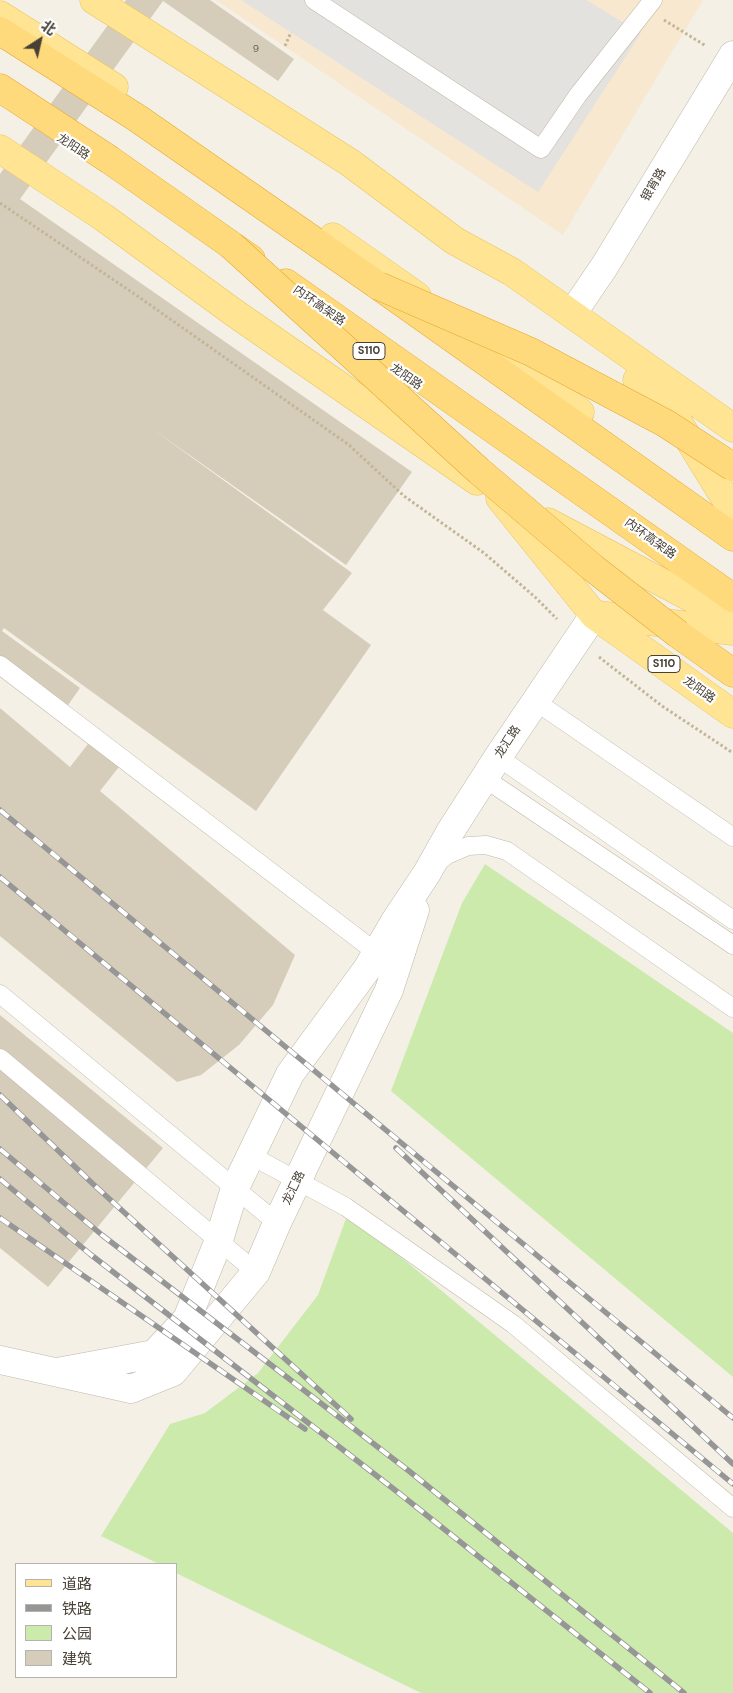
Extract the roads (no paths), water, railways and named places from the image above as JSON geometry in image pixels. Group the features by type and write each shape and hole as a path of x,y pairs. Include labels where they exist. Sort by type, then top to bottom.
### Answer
{"highway":[{"path":"0,31 137,118 379,286 733,537"},
{"name":"内环高架路","path":"0,88 110,160 733,598"},
{"path":"231,245 479,471 593,568 678,634 733,673"},
{"path":"379,286 530,352 665,423 733,467"}],"main road":[{"path":"94,0 349,162 455,241 503,285 648,388 663,401 675,417 733,510"},
{"path":"0,15 143,106 371,263 733,522"},
{"name":"龙阳路","path":"0,99 106,168 488,434 659,554 733,611"},
{"name":"龙阳路","path":"0,149 104,217 233,312 499,496 733,620"},
{"path":"455,241 512,272 733,428"},
{"name":"龙阳路","path":"499,496 594,615 733,714"},
{"path":"594,615 733,631"}],"street":[{"name":"银宵路","path":"572,314 604,267 731,58"},
{"name":"龙汇路","path":"57,1372 154,1354 187,1319 219,1240 235,1188 290,1074 367,969 491,768 594,615"},
{"name":"龙汇路","path":"0,1360 131,1389 172,1372 256,1272 277,1223 389,990 427,873"}],"lane":[{"path":"314,0 541,149 578,95 650,5"},
{"path":"0,665 377,953"},
{"path":"535,701 733,838"},
{"path":"491,768 733,920"},
{"path":"491,768 733,945"},
{"path":"427,873 447,855 468,846 486,845 507,851 733,1008"},
{"path":"0,994 277,1223"},
{"path":"0,1058 256,1272"},
{"path":"250,1155 346,1208 512,1324 733,1508"}],"railway":[{"path":"0,810 733,1418"},
{"path":"0,877 733,1484"},
{"path":"0,1095 93,1184 351,1419"},
{"path":"396,1148 733,1464"},
{"path":"0,1149 102,1235 409,1471 684,1693"},
{"path":"0,1179 90,1254 395,1490 650,1693"},
{"path":"0,1218 305,1429"}]}
